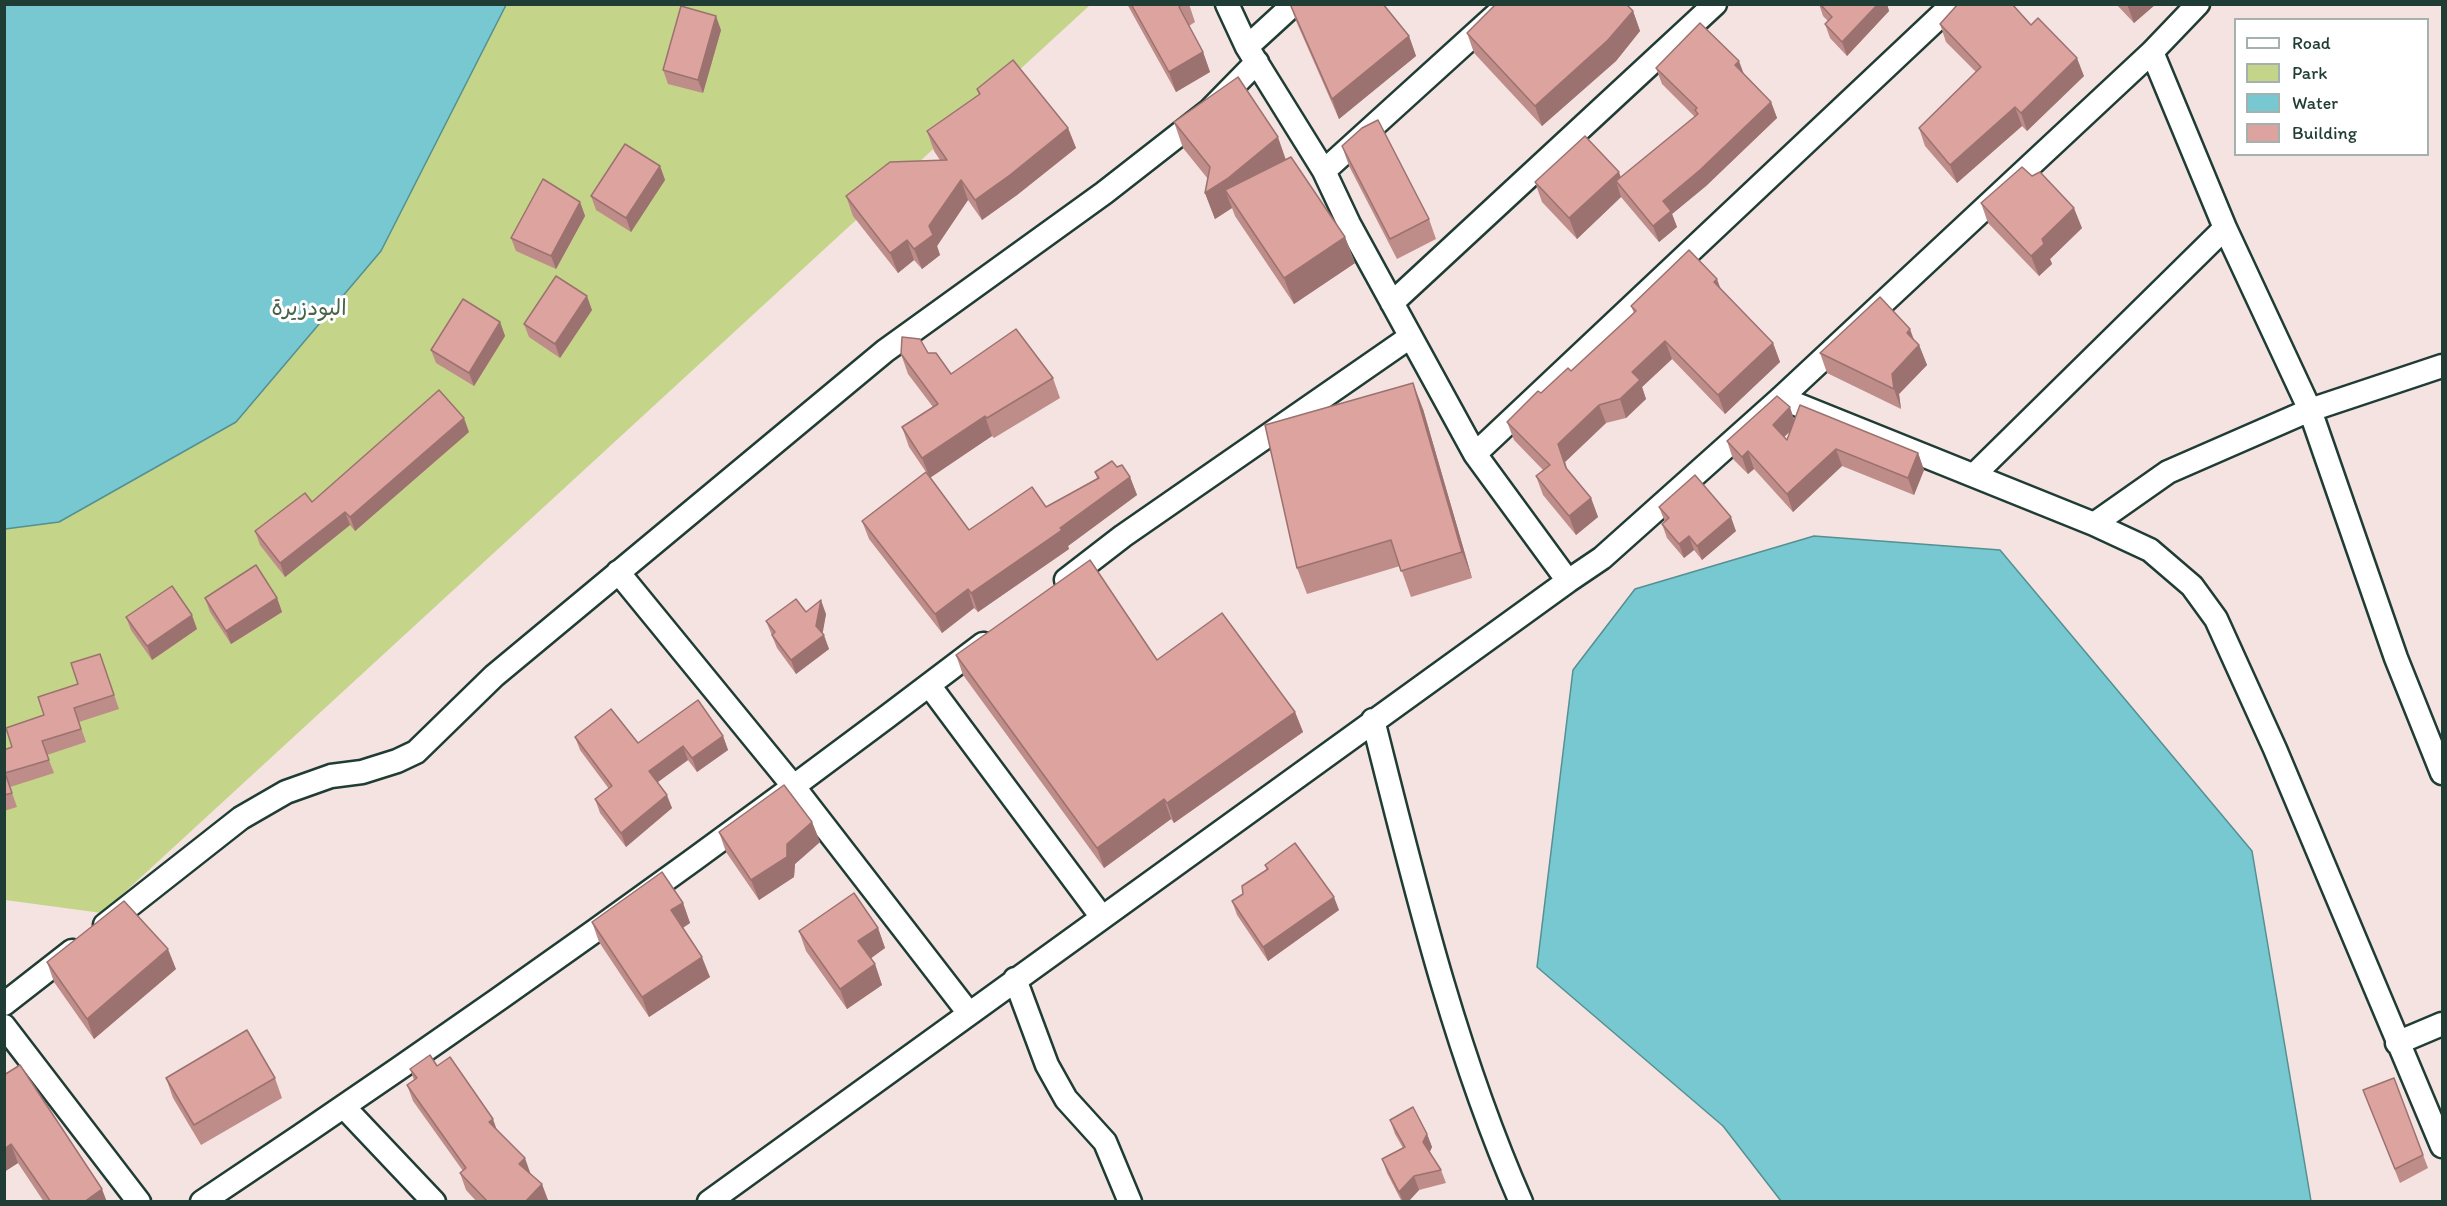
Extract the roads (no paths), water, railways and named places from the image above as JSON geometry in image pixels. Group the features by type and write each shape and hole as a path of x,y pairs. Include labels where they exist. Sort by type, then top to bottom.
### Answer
{"street":[{"path":"1227,4 1252,55 1324,171 1392,303 1475,454 1568,581"},
{"path":"4,1004 241,818 286,792 310,782 331,776 362,772 416,752 494,676 885,351 1104,194 1209,111 1294,4"},
{"path":"1324,171 1508,4"},
{"path":"1392,303 1715,4"},
{"path":"1475,454 1953,4"},
{"path":"709,1202 1101,916 1602,558 1781,398 2152,52 2198,4"},
{"path":"2152,52 2225,228 2310,410 2396,658 2442,773"},
{"path":"1975,474 2225,228"},
{"path":"1049,593 1123,536 1410,336"},
{"path":"2094,524 2168,472 2310,410 2442,366"},
{"path":"1781,398 1975,474 2094,524 2150,550 2192,586 2216,619 2279,760 2442,1146"},
{"path":"618,572 794,787 968,1012"},
{"path":"202,1202 344,1107 794,787 1002,628"},
{"path":"928,685 1101,916"},
{"path":"1373,720 1425,923 1470,1069 1521,1202"},
{"path":"1015,979 1047,1065 1066,1100 1105,1142 1130,1202"},
{"path":"2397,1043 2442,1024"},
{"path":"4,1026 139,1202"},
{"path":"344,1107 434,1202"}],"water":[{"path":"4,5 506,5 381,251 236,422 59,522 5,529"},
{"path":"1814,536 2000,550 2252,851 2311,1201 1781,1201 1723,1126 1537,967 1573,670 1635,589"}],"park label":[{"name":"البودزيرة","path":"309,309"}]}
